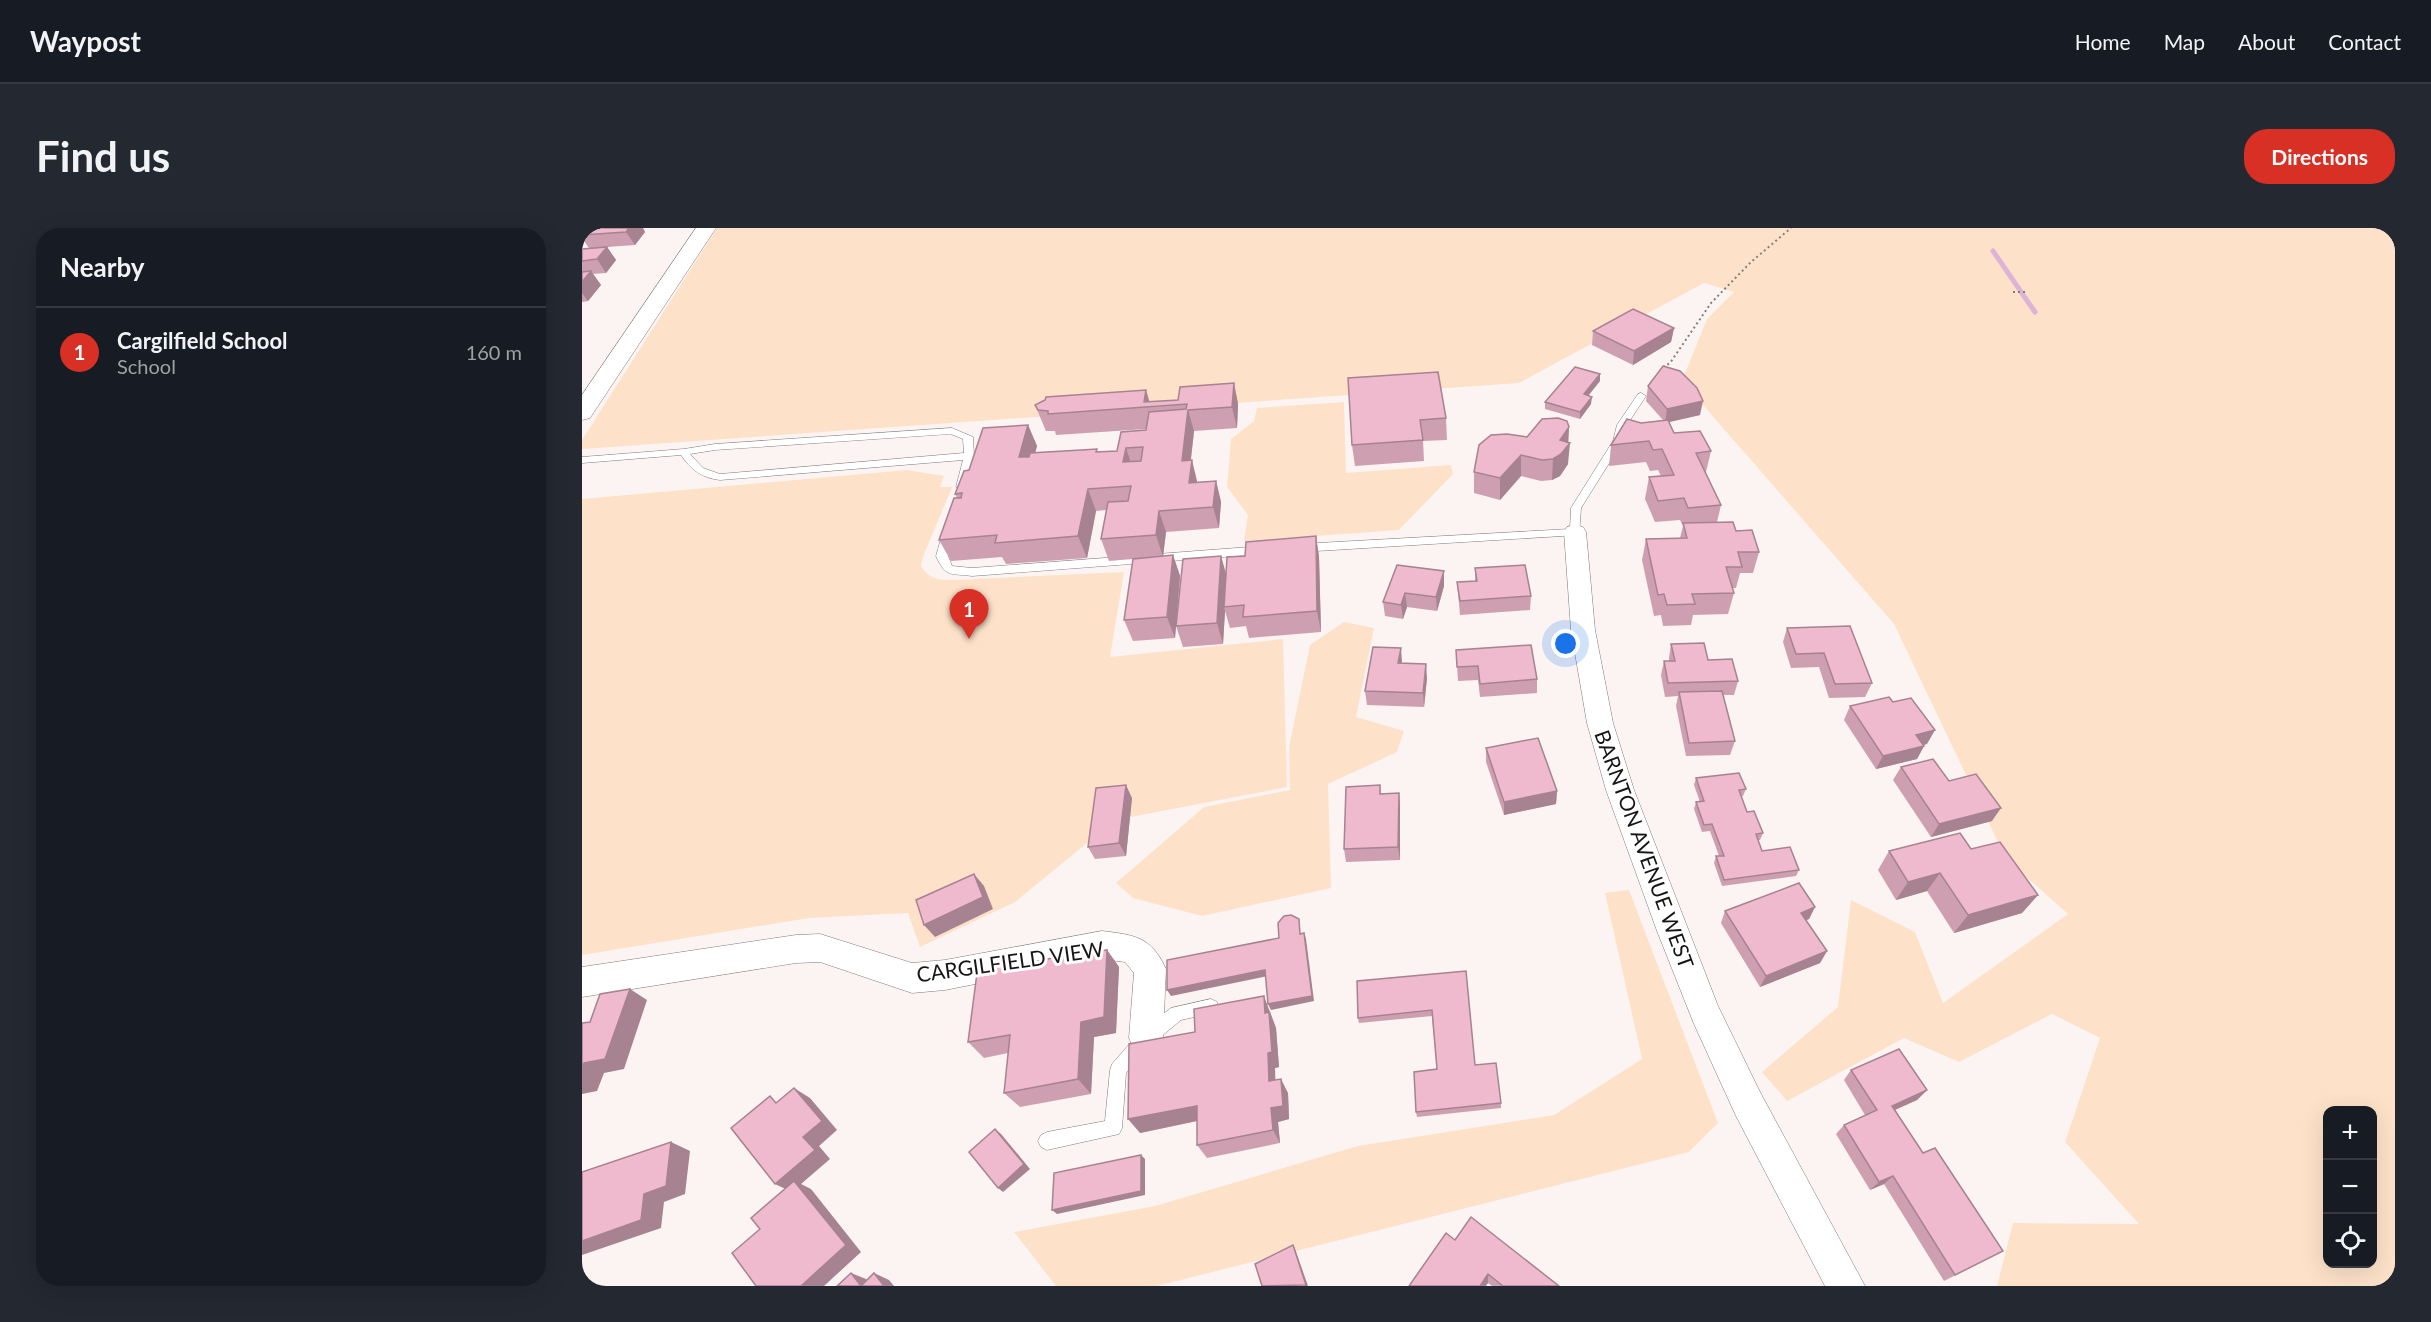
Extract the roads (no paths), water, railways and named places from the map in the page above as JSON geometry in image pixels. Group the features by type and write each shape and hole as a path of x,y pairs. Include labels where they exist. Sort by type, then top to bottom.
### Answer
{"street":[{"path":"582,413 706,228"},
{"name":"BARNTON AVENUE WEST","path":"1575,532 1583,630 1599,723 1628,810 1676,941 1727,1061 1846,1286"},
{"name":"CARGILFIELD VIEW","path":"582,982 796,949 820,948 912,978 945,975 1102,945 1133,949 1150,969 1146,1038"}],"lane":[{"name":"BARNTON AVENUE WEST","path":"1575,532 1576,507 1618,441 1622,425 1641,396"},
{"path":"582,460 684,452 715,447 952,431 968,437 969,456 957,500"},
{"path":"684,452 701,472 709,476 720,477 969,456"},
{"path":"951,522 942,556 948,569 972,572 1186,555 1575,532"},
{"path":"1047,1141 1113,1128 1118,1070 1146,1038 1177,1013 1229,1003"}],"waterway":[{"path":"1993,251 2035,312"}],"place":[{"name":"Cargilfield School","path":"969,639"}]}
